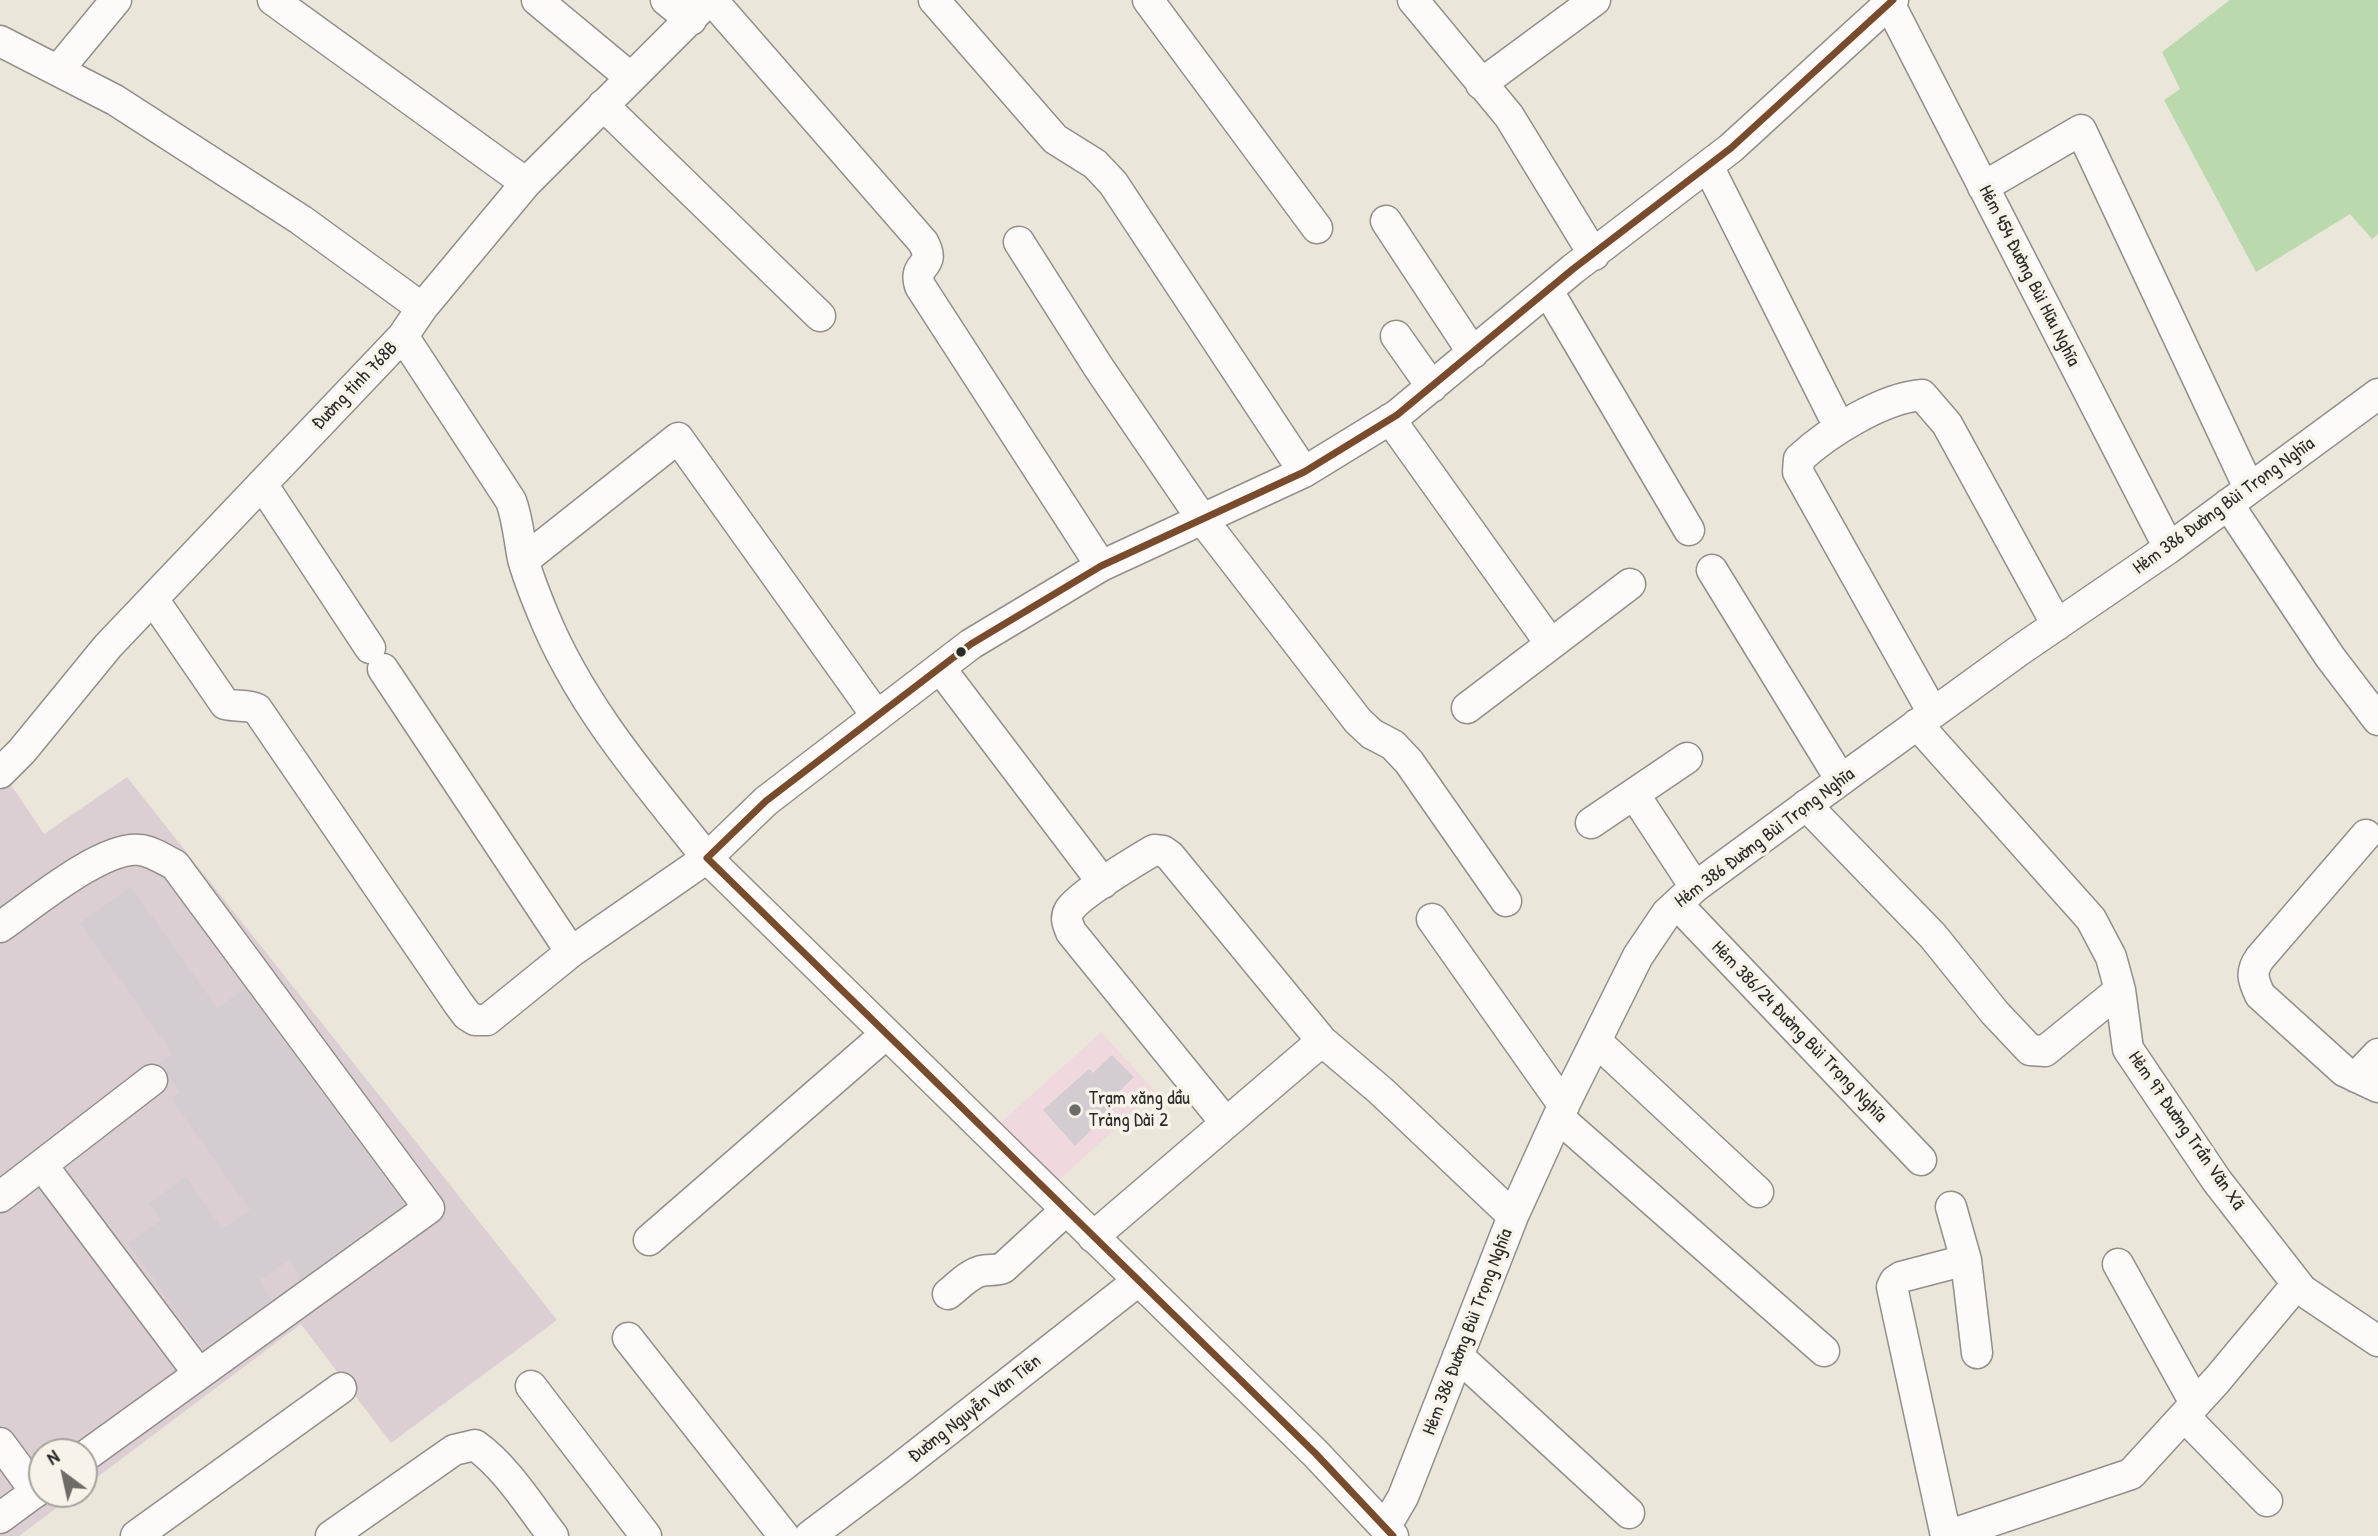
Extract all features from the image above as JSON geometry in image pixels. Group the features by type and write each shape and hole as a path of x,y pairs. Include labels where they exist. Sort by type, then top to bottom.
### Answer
{"street":[{"path":"59,69 116,0"},
{"path":"273,0 526,183"},
{"path":"537,0 631,78"},
{"path":"666,0 704,7 923,242 929,258 918,271 920,286 1101,566"},
{"path":"934,0 1055,139 1095,164 1113,183 1304,472"},
{"path":"1413,0 1509,116 1594,255"},
{"path":"1481,84 1595,0"},
{"path":"1150,1 1317,228"},
{"path":"153,599 225,704 236,707 249,705 257,709 467,1015 475,1020 487,1020 571,952 707,858 766,801 971,644 1101,566 1304,472 1390,419 1573,269 1731,148 1891,2"},
{"name":"Hẻm 454 Đường Bùi Hữu Nghĩa","path":"1891,2 2169,548"},
{"name":"Đường tỉnh 768B","path":"0,773 22,751 108,646 403,336 422,308 526,183 704,7"},
{"path":"0,41 115,100 301,220 422,308"},
{"path":"603,105 820,316"},
{"path":"1983,187 2081,130 2239,496 2330,657 2378,720"},
{"path":"1708,166 1832,413"},
{"path":"1386,221 1473,353"},
{"path":"1019,242 1099,368 1202,519 1358,721 1372,734 1393,746 1409,762 1506,901"},
{"path":"1548,291 1689,530"},
{"path":"403,336 511,501 517,516 524,560 542,614 566,666 590,707 707,858 1316,1454 1390,1531"},
{"path":"1396,336 1432,387"},
{"name":"Hẻm 386 Đường Bùi Trọng Nghĩa","path":"1390,1531 1513,1216 1561,1111 1638,956 1667,913 1686,895 1806,805 2169,548 2378,394"},
{"name":"Hẻm 97 Đường Trần Văn Xã","path":"2057,625 1947,424 1922,395 1904,396 1829,435 1800,459 1798,472 1925,719 2091,919 2111,957 2120,990 2128,1049 2217,1181 2302,1290 2378,1341"},
{"path":"1390,419 1550,643"},
{"path":"524,560 678,438 876,715"},
{"path":"262,484 571,952"},
{"path":"1712,570 1841,780"},
{"path":"1467,708 1630,584"},
{"path":"940,668 1103,883"},
{"path":"1591,823 1687,758"},
{"name":"Hẻm 386/24 Đường Bùi Trọng Nghĩa","path":"1634,794 1686,895 1921,1160"},
{"path":"1806,805 1933,936 2020,1042 2030,1050 2045,1051 2120,990"},
{"path":"2366,835 2260,958 2253,967 2252,979 2260,995 2344,1071 2367,1082 2378,1054"},
{"path":"0,927 85,868 118,852 141,849 175,864 429,1209 98,1447"},
{"path":"1226,1124 1071,932 1066,919 1070,908 1154,850 1163,850 1322,1041 1381,1091 1513,1216"},
{"path":"1432,919 1561,1111 1824,1351"},
{"path":"649,1240 886,1034"},
{"path":"1093,1237 1322,1041"},
{"path":"1597,1041 1758,1192"},
{"path":"0,1197 152,1080"},
{"path":"42,1165 199,1374"},
{"path":"1951,1206 1966,1260 1977,1353"},
{"path":"948,1294 982,1270 995,1271 1003,1268 1066,1210"},
{"path":"1966,1260 1901,1278 1895,1281 1892,1287 1946,1536 2007,1528 2131,1474 2297,1284"},
{"path":"2118,1264 2189,1410 2267,1501"},
{"name":"Đường Nguyễn Văn Tiên","path":"810,1536 1138,1281"},
{"path":"628,1338 784,1536"},
{"path":"1458,1356 1629,1513"},
{"path":"531,1386 646,1536"},
{"path":"136,1536 341,1388"},
{"path":"0,1443 28,1477"},
{"path":"331,1536 454,1450 474,1445 489,1455 502,1469 553,1536"},
{"path":"0,1518 28,1498"}],"shaded area":[{"path":"127,777 557,1320 391,1443 301,1324 98,1476 98,1438 28,1438 28,1508 56,1508 19,1536 0,1536 0,791 9,782 44,834"},
{"name":"Trạm xăng dầu Trảng Dài 2","path":"1101,1032 1156,1092 1050,1188 995,1128"}],"green space":[{"path":"2230,0 2378,0 2378,234 2372,239 2350,214 2256,272 2164,100 2180,89 2162,52"}],"building":[{"path":"131,887 217,1008 245,989 404,1204 302,1278 289,1260 259,1281 272,1300 203,1349 129,1243 161,1220 149,1203 186,1177 222,1229 250,1210 171,1098 180,1092 159,1063 173,1054 80,923"},
{"path":"1112,1055 1134,1077 1115,1095 1120,1101 1075,1146 1043,1110 1089,1069 1093,1073"}],"transit line":[{"path":"1393,1536 1316,1454 707,858 766,801 971,644 1101,566 1304,472 1397,415 1573,269 1731,148 1893,0"}],"place":[{"name":"Trạm xăng dầu Trảng Dài 2","path":"1075,1110"}]}
